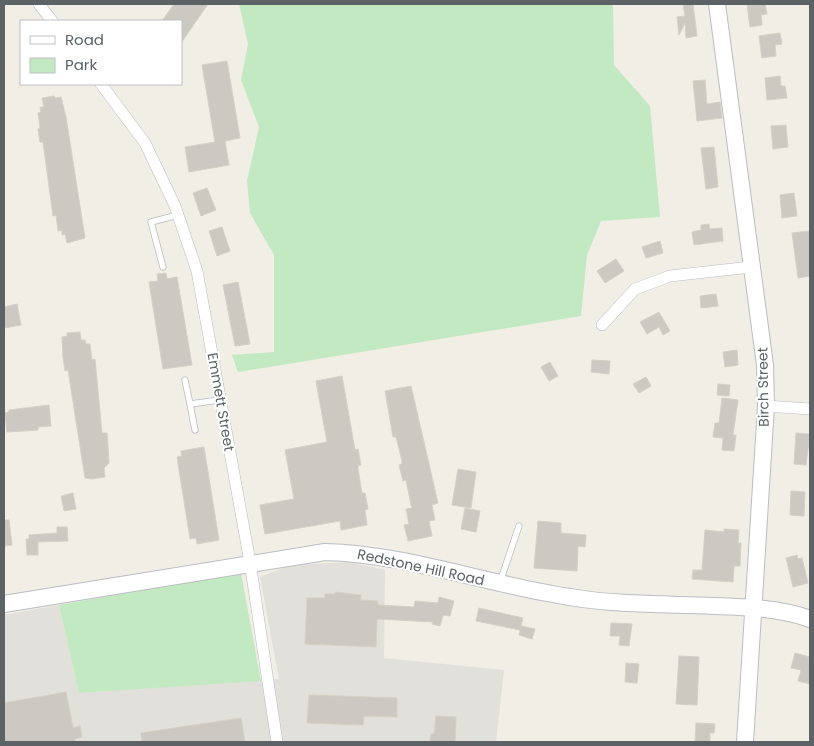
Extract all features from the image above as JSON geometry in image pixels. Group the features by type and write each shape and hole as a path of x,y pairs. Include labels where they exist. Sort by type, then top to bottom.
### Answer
{"main road":[{"name":"Birch Street","path":"717,4 765,365 766,406 745,742"},
{"name":"Redstone Hill Road","path":"4,604 250,562 324,552 349,552 374,555 500,584 596,601 753,608 810,619"}],"street":[{"path":"39,4 51,20"},
{"name":"Emmett Street","path":"102,85 145,143 178,215 196,271 250,562 277,742"},
{"path":"602,326 635,289 670,276 751,267"},
{"path":"766,406 810,409"}],"lane":[{"path":"163,267 151,222 178,215"},
{"path":"185,380 195,430"},
{"path":"190,404 220,400"},
{"path":"500,584 519,526"}],"shaded area":[{"path":"349,562 385,570 384,658 504,670 496,742 4,742 4,615 59,605 79,693 279,679 260,577 291,565"}],"green space":[{"path":"239,4 613,4 614,65 650,106 660,217 601,221 587,255 581,316 238,372 232,355 274,352 274,255 250,213 247,181 259,127 241,80 248,44"},
{"path":"241,573 261,681 79,693 59,605"}],"building":[{"path":"174,4 208,4 182,42 182,20 163,20"},
{"path":"683,4 693,4 697,36 686,38 685,23 679,35 677,17 685,16"},
{"path":"747,4 765,4 767,14 761,15 762,25 750,27"},
{"path":"780,33 782,44 775,45 776,56 762,58 759,36"},
{"path":"227,61 240,138 225,141 229,165 189,172 185,147 215,142 202,65"},
{"path":"780,76 781,86 785,86 787,98 767,100 765,78"},
{"path":"705,80 707,104 720,102 722,118 697,121 693,81"},
{"path":"54,96 55,98 61,97 66,117 85,238 67,243 65,234 62,235 62,230 58,231 56,215 53,216 43,142 40,142 38,129 40,128 38,113 41,112 40,107 44,107 42,98"},
{"path":"786,125 788,147 773,149 771,126"},
{"path":"714,147 718,187 706,189 701,148"},
{"path":"207,188 216,210 201,216 193,193"},
{"path":"794,193 797,216 782,218 780,195"},
{"path":"709,224 710,229 722,228 723,241 694,245 692,232 701,230 701,225"},
{"path":"222,227 230,251 217,256 209,231"},
{"path":"810,231 810,276 798,278 792,233"},
{"path":"660,241 663,253 646,258 642,247"},
{"path":"616,259 624,271 605,283 597,271"},
{"path":"166,273 167,279 177,277 192,365 163,369 149,282 158,281 157,274"},
{"path":"238,282 250,344 235,346 223,285"},
{"path":"716,294 718,306 701,308 700,296"},
{"path":"17,304 21,325 4,328 4,307"},
{"path":"659,312 670,331 663,335 659,327 647,334 640,322"},
{"path":"80,332 81,340 85,340 86,344 90,344 92,360 95,359 102,433 107,433 109,463 104,468 105,477 92,479 85,478 68,370 65,371 63,357 62,337 67,336 67,333"},
{"path":"737,350 738,365 725,367 723,352"},
{"path":"592,360 610,361 609,374 591,372"},
{"path":"550,362 558,376 549,381 541,367"},
{"path":"342,376 355,450 358,449 361,465 358,466 358,469 362,493 365,493 368,509 365,510 367,525 341,530 340,521 265,534 260,505 294,499 285,450 327,442 316,381"},
{"path":"646,377 651,386 639,393 633,384"},
{"path":"718,384 730,385 729,396 717,395"},
{"path":"411,386 438,503 432,505 435,520 429,521 432,536 408,541 404,525 409,524 406,509 412,508 406,480 403,481 399,465 402,464 402,461 396,437 393,437 385,391"},
{"path":"722,398 738,400 733,435 736,435 734,451 722,450 723,438 713,437 715,423 719,423"},
{"path":"49,405 51,426 38,427 38,430 7,432 5,413 9,412 9,410"},
{"path":"796,433 810,434 810,448 808,448 806,465 794,464"},
{"path":"204,447 219,540 197,544 196,538 190,539 177,457 182,456 181,451"},
{"path":"458,469 476,472 471,508 452,505"},
{"path":"791,491 805,492 804,516 790,515"},
{"path":"73,493 76,509 64,511 61,496"},
{"path":"465,508 480,511 476,532 461,529"},
{"path":"4,520 9,520 12,545 4,546"},
{"path":"538,521 561,523 561,533 586,535 585,547 578,546 577,571 534,568"},
{"path":"57,527 67,527 68,541 38,542 38,555 27,555 26,539 29,539 29,535 57,533"},
{"path":"724,529 739,530 738,543 741,543 740,566 734,566 733,582 692,579 693,570 702,570 705,530 724,532"},
{"path":"797,555 798,559 802,558 808,583 793,587 786,558"},
{"path":"335,592 361,595 360,600 378,601 378,605 414,607 415,601 438,603 439,597 454,601 450,616 443,615 440,626 432,624 433,622 377,619 376,647 305,644 307,598 325,598 325,594 335,594"},
{"path":"479,608 523,618 520,630 476,621"},
{"path":"611,623 632,624 629,646 619,645 620,636 610,636"},
{"path":"521,626 535,629 532,639 519,635"},
{"path":"795,653 810,657 810,684 798,681 801,670 791,668"},
{"path":"679,656 699,657 697,705 676,704"},
{"path":"626,663 639,664 637,683 625,682"},
{"path":"66,692 73,728 80,726 82,737 75,739 75,742 4,742 4,703"},
{"path":"309,695 397,698 397,717 364,716 363,725 307,723"},
{"path":"436,716 456,717 455,742 430,742 431,734 434,734"},
{"path":"241,718 245,742 142,742 141,733"},
{"path":"696,723 715,724 714,733 710,733 710,742 695,742"}]}
